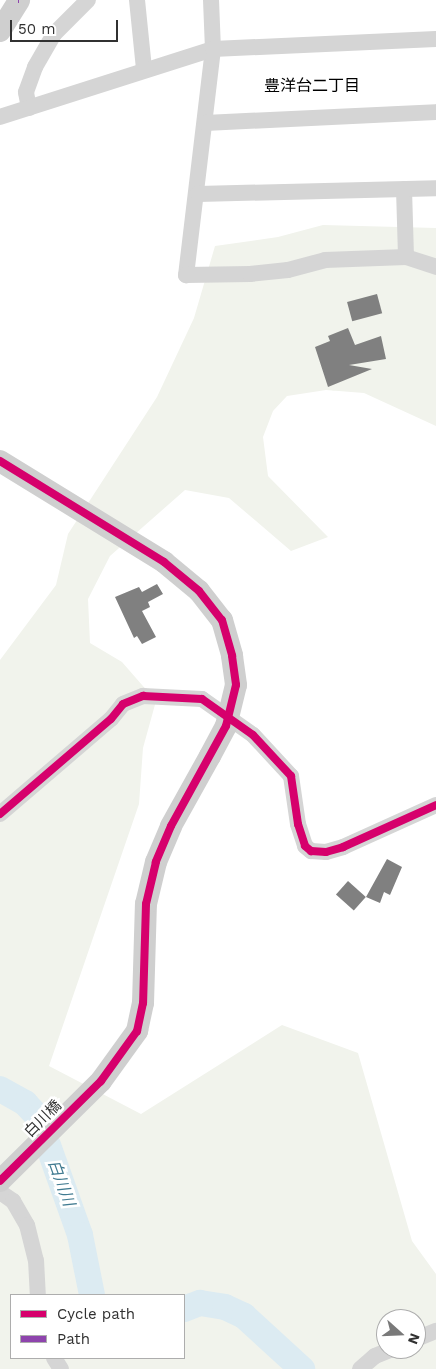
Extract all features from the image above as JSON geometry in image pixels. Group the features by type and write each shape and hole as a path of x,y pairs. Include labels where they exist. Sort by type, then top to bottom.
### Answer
{"street":[{"path":"0,31 19,0"},
{"path":"29,108 26,92 35,67 54,34 88,0"},
{"path":"136,0 144,69"},
{"path":"211,0 213,49 198,194 186,275 250,274 288,270 325,260 406,256 436,267"},
{"path":"0,117 144,69 213,49 436,39"},
{"path":"205,122 436,112"},
{"path":"198,194 436,188"},
{"path":"404,189 406,256"},
{"name":"白川橋","path":"0,461 164,562 200,591 222,620 232,656 236,685 226,726 171,826 156,862 146,904 143,1003 137,1031 101,1081 2,1183"},
{"path":"0,814 111,719 122,704 143,696 202,699 253,735 291,776 298,824 305,846 311,851 326,852 343,847 436,805"},
{"path":"2,1183 27,1225 36,1260 38,1294"},
{"path":"360,1369 376,1356"}],"shaded area":[{"path":"323,225 436,228 436,426 364,393 326,390 287,396 273,411 263,437 268,476 328,537 291,551 229,498 185,490 110,556 88,599 90,643 122,662 156,701 143,748 139,804 49,1066 141,1114 282,1025 358,1053 412,1241 436,1274 436,1369 0,1369 0,660 56,585 68,534 157,397 194,318 215,246 278,237"}],"building":[{"path":"377,294 382,313 352,321 347,302"},
{"path":"348,328 355,345 381,336 386,359 349,365 372,369 328,387 315,347 330,341 328,336"},
{"path":"157,584 163,594 148,602 150,607 142,611 156,637 142,644 137,636 134,638 115,597 139,587 142,592"},
{"path":"387,859 402,867 390,895 384,892 380,903 366,897"},
{"path":"348,881 366,897 354,910 336,894"}],"waterway":[{"name":"白川川","path":"0,1089 25,1103 38,1117 80,1235 92,1294"},
{"name":"白川川","path":"185,1309 200,1303 225,1307 244,1316 302,1369"}],"cycle path":[{"path":"0,461 164,562 199,591 222,620 232,656 236,685 226,726 171,826 156,862 146,904 143,1003 137,1031 101,1081 0,1181"},
{"path":"0,814 111,719 123,704 143,696 202,699 253,735 291,776 298,824 305,846 311,851 326,852 343,847 436,805"}],"district":[{"name":"豊洋台二丁目","path":"312,86"}]}
